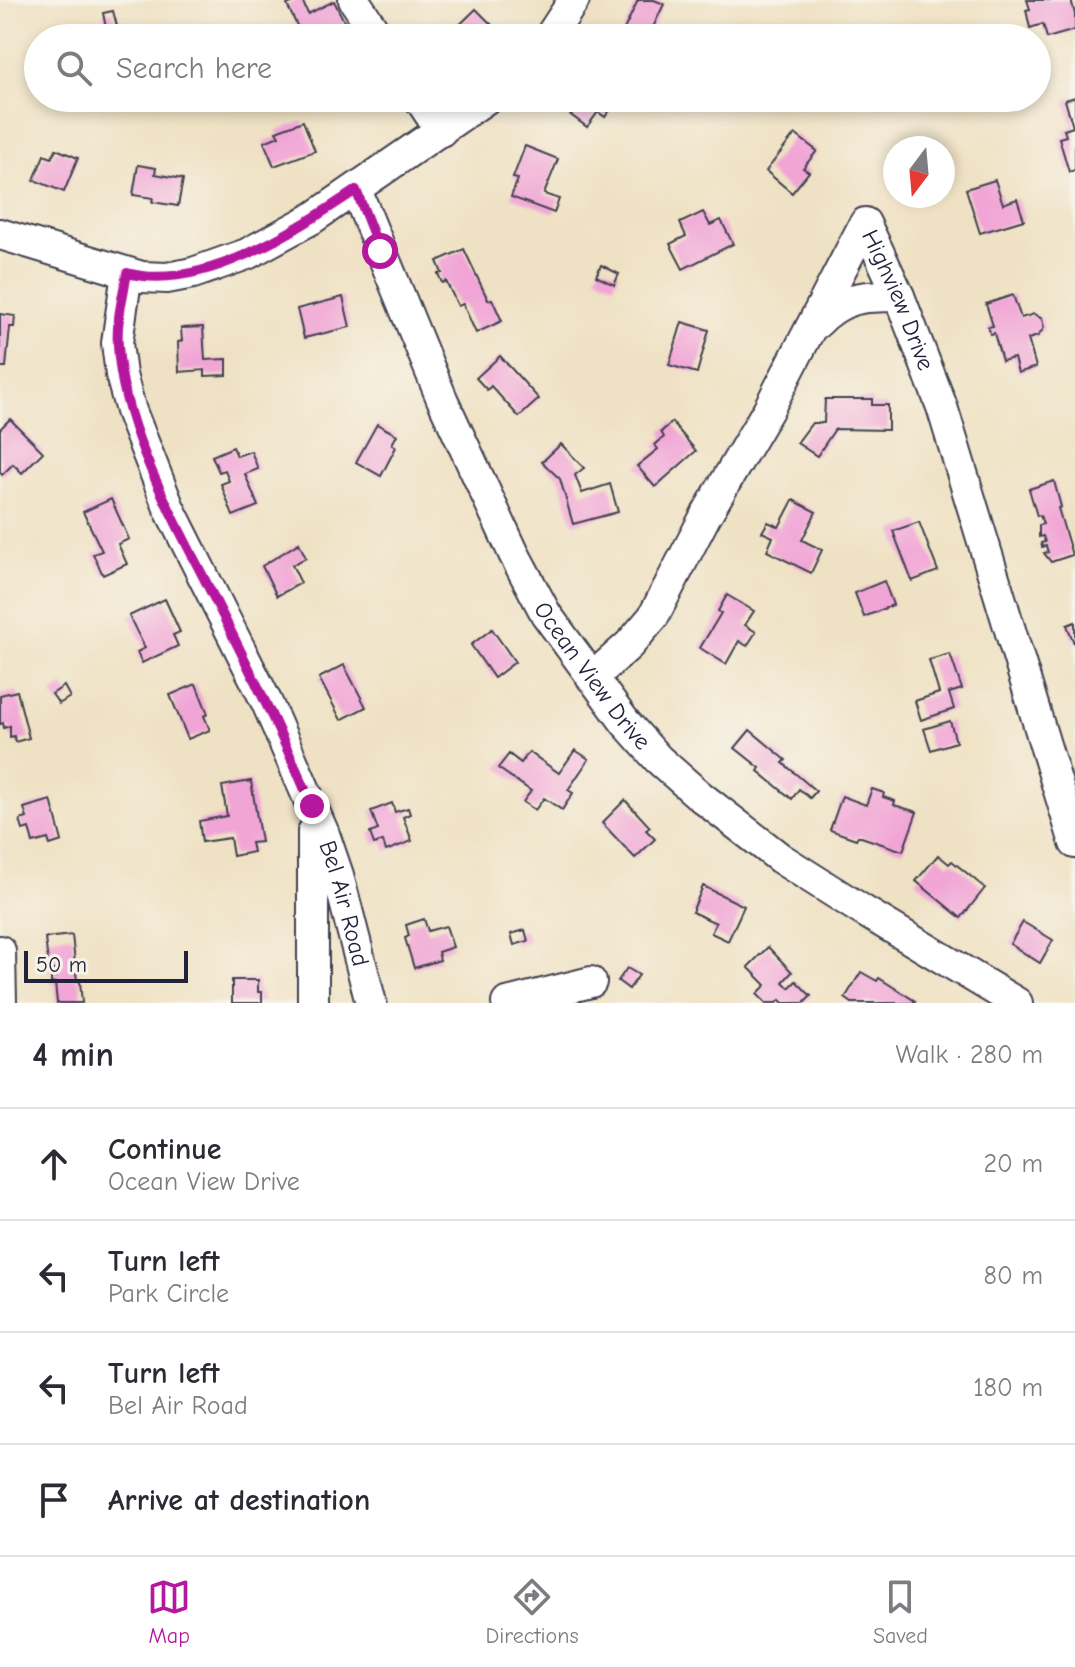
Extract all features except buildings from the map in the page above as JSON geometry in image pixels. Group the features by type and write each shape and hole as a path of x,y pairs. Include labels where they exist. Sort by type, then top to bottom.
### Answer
{"street":[{"path":"354,0 370,24"},
{"path":"558,24 574,0"},
{"path":"428,112 441,131"},
{"path":"0,234 142,277 167,278 193,273 247,254 313,218 467,112"},
{"name":"Ocean View Drive","path":"356,190 442,399 514,554 546,614 625,722 658,759 700,796 780,858 1017,1003"},
{"name":"Highview Drive","path":"592,678 653,617 706,515 768,410 865,223 899,296 942,407 1075,843"},
{"name":"Bel Air Road","path":"127,273 117,343 121,375 131,411 169,508 267,703 312,806 338,875 371,1003"},
{"path":"810,330 836,305 864,297 899,296"},
{"path":"312,806 313,1003"},
{"path":"0,951 1,1003"},
{"path":"507,1003 591,982"}],"route":[{"path":"312,806 267,703 169,508 146,454 121,375 117,343 127,273 167,278 193,273 247,254 356,190 380,251"}]}
